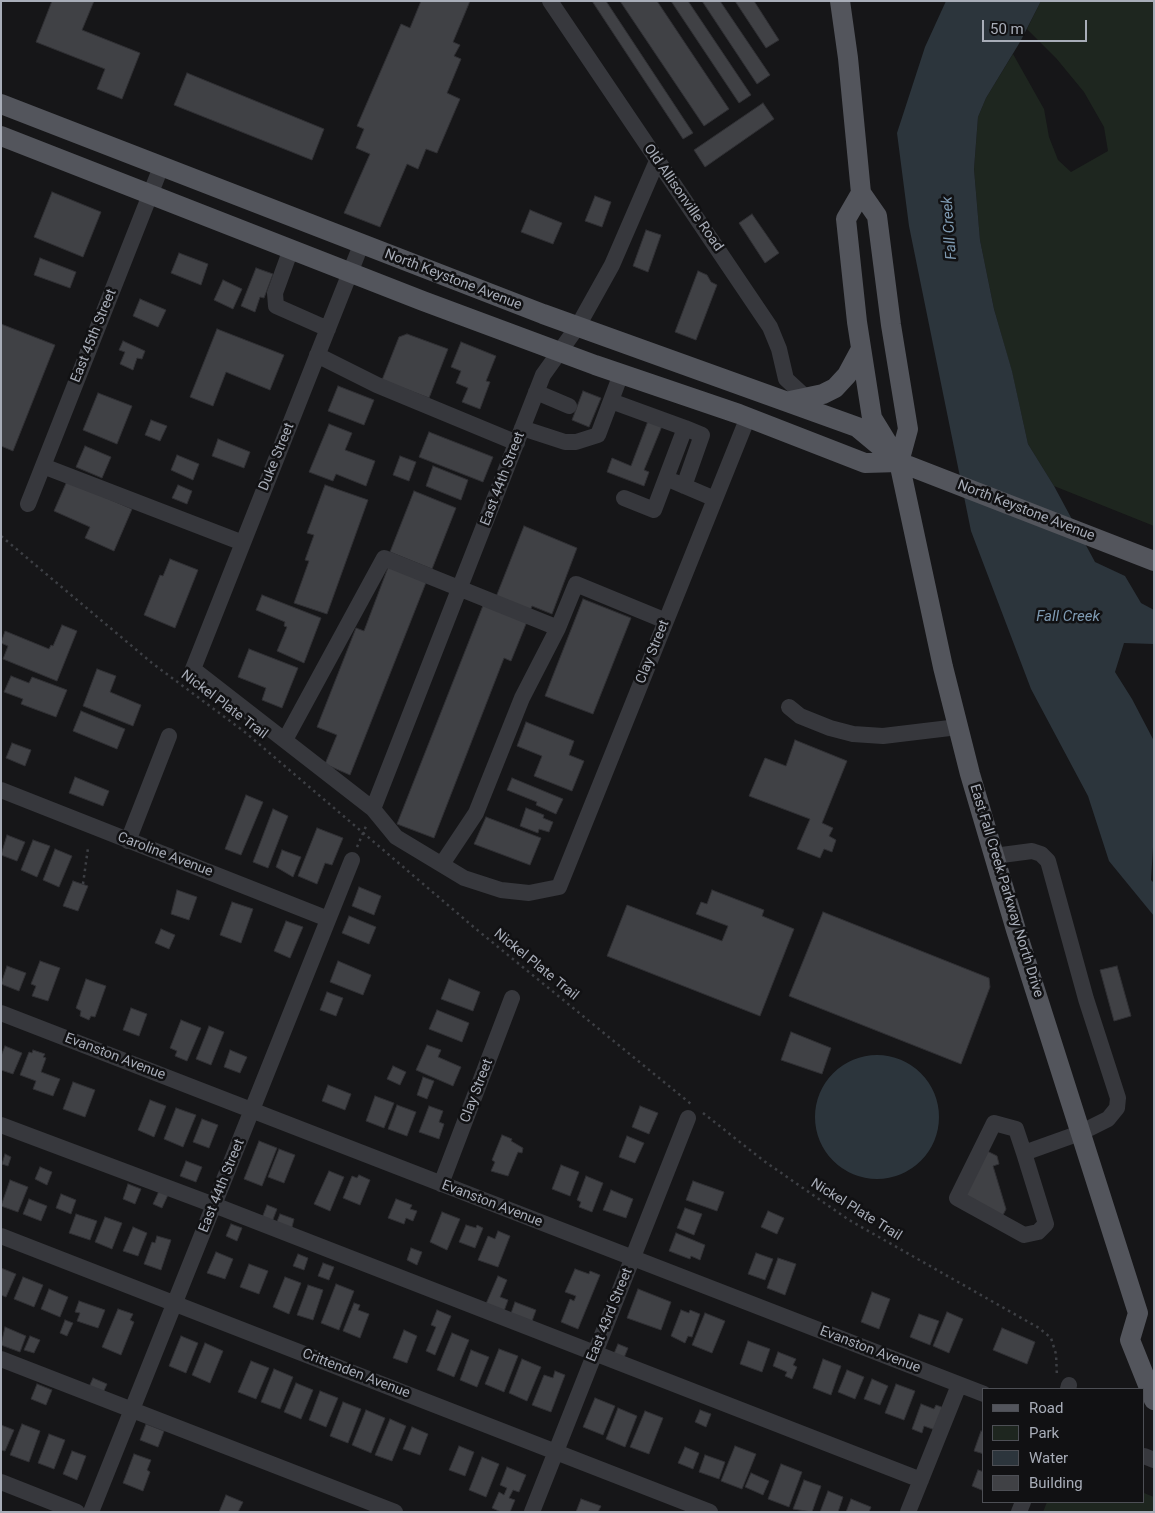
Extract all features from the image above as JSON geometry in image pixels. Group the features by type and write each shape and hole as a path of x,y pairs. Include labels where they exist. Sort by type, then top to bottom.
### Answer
{"main road":[{"name":"East Fall Creek Parkway North Drive","path":"840,1 848,58 861,193 877,216 891,325 908,429 899,462"},
{"name":"North Keystone Avenue","path":"1,104 361,245 578,326 798,399 821,413 857,427 899,462 1154,561"},
{"name":"North Keystone Avenue","path":"1,136 350,273 559,352 748,417 865,463 899,462"},
{"name":"East Fall Creek Parkway North Drive","path":"861,193 846,219 861,349 872,418 899,462 958,727 994,856 1138,1313"},
{"path":"798,399 824,394 835,388 847,375 861,349"},
{"path":"1154,1325 1138,1313 1130,1340 1154,1400"}],"street":[{"name":"Old Allisonville Road","path":"550,1 770,327 779,349 786,379 798,399"},
{"name":"East 44th Street","path":"373,809 536,392 548,366 578,326 612,265 657,161"},
{"name":"East 45th Street","path":"28,504 161,167"},
{"name":"Duke Street","path":"285,740 193,668 361,245"},
{"path":"291,250 275,293 276,306 328,329"},
{"path":"317,355 377,385 520,435 565,442 576,442 598,435 621,374"},
{"path":"536,392 569,406"},
{"path":"611,401 702,435 684,486"},
{"name":"Clay Street","path":"442,864 464,878 501,890 529,892 558,886 748,417"},
{"path":"624,498 654,510 685,428"},
{"path":"43,466 243,543"},
{"path":"666,479 715,499"},
{"path":"558,628 384,558 285,740 373,809 396,837 442,864 476,813 522,698 558,628 576,584 666,621"},
{"path":"789,707 800,716 830,728 853,734 883,736 958,727"},
{"path":"128,841 169,736"},
{"name":"Caroline Avenue","path":"1,790 328,919"},
{"path":"994,856 1032,851 1041,854 1048,861 1086,999 1118,1098 1114,1114 1080,1133 1024,1153"},
{"name":"East 44th Street","path":"92,1512 352,860"},
{"name":"Clay Street","path":"441,1184 512,998"},
{"name":"Evanston Avenue","path":"1,1012 982,1393"},
{"name":"East 43rd Street","path":"532,1512 632,1258 693,1111"},
{"path":"994,1122 1016,1129 1024,1153 1046,1224 1038,1232 1024,1235 957,1198 994,1122"},
{"path":"1,1125 214,1205 594,1355 921,1480"},
{"name":"Crittenden Avenue","path":"1,1236 710,1512"},
{"path":"1,1359 395,1512"},
{"path":"908,1512 959,1385"},
{"path":"1,1482 77,1512"}],"path":[{"name":"Nickel Plate Trail","path":"1,536 152,663 246,732 693,1111 849,1220 1039,1328 1051,1338 1065,1386"},
{"path":"352,860 373,809"},
{"path":"83,884 88,848"}],"green space":[{"path":"1041,1 1154,1 1154,526 1054,486 1028,444 1012,372 994,309 980,240 974,169 978,117 986,98 1013,54 1044,109 1049,137 1058,160 1071,172 1108,151 1104,127 1084,92 1056,58 1027,29"},
{"path":"1145,1493 1154,1497 1154,1512 1043,1512 1047,1503 1145,1503"}],"water":[{"name":"Fall Creek","path":"946,1 1041,1 1020,42 986,98 978,117 974,169 980,240 994,309 1012,371 1028,444 1054,486 1095,562 1125,576 1141,603 1154,610 1154,644 1124,643 1115,672 1132,699 1154,741 1154,831 1151,880 1154,883 1154,916 1109,861 1088,796 1031,689 971,531 909,226 897,133 925,47"},
{"path":"877,1055 901,1060 921,1073 934,1093 939,1117 934,1141 921,1161 901,1174 877,1179 853,1174 833,1161 820,1141 815,1117 820,1093 833,1073 853,1060"}],"building":[{"path":"52,1 94,1 82,30 140,53 122,99 97,89 105,69 36,42"},
{"path":"421,1 470,1 453,42 460,45 454,56 461,59 447,93 460,99 437,153 426,149 418,169 407,164 380,227 344,213 370,154 356,148 364,129 357,126 401,24 410,28"},
{"path":"592,1 606,1 693,133 683,139"},
{"path":"620,1 657,1 729,109 704,126"},
{"path":"671,1 688,1 751,95 739,103"},
{"path":"702,1 720,1 770,75 757,84"},
{"path":"735,1 754,1 779,40 766,48"},
{"path":"187,73 324,129 312,160 174,105"},
{"path":"763,103 774,119 705,167 694,150"},
{"path":"52,192 101,212 83,257 34,237"},
{"path":"595,196 611,202 602,227 585,221"},
{"path":"530,210 562,223 553,244 521,232"},
{"path":"752,214 779,253 765,263 739,223"},
{"path":"646,230 661,235 648,272 633,266"},
{"path":"179,253 208,264 201,285 171,273"},
{"path":"40,258 76,272 70,288 34,275"},
{"path":"256,268 273,274 264,298 260,297 255,312 241,306"},
{"path":"698,271 707,275 711,282 717,285 696,340 675,332"},
{"path":"223,280 242,289 233,309 214,300"},
{"path":"140,299 166,310 158,327 133,316"},
{"path":"1,324 55,345 13,451 1,446"},
{"path":"217,329 284,355 270,390 226,372 213,406 190,397"},
{"path":"407,334 448,349 429,398 382,380 399,337"},
{"path":"123,341 145,351 142,359 137,358 133,370 120,364 125,352 119,350"},
{"path":"461,342 496,356 486,381 490,382 480,409 462,402 468,388 456,383 461,371 451,367"},
{"path":"338,386 374,400 364,425 328,411"},
{"path":"583,391 601,398 589,427 572,420"},
{"path":"98,393 132,406 117,444 83,430"},
{"path":"151,420 167,426 160,441 145,435"},
{"path":"648,421 662,426 644,470 649,472 644,486 607,472 612,458 631,466"},
{"path":"329,424 352,433 345,450 375,461 366,486 336,474 333,481 309,472"},
{"path":"429,432 493,457 483,482 419,457"},
{"path":"218,439 250,452 244,468 212,456"},
{"path":"85,446 111,457 102,478 76,467"},
{"path":"177,455 199,464 193,480 171,470"},
{"path":"400,456 416,462 409,481 393,475"},
{"path":"433,466 468,480 461,500 426,486"},
{"path":"67,481 132,509 114,551 85,538 90,527 54,511"},
{"path":"178,485 192,491 187,504 172,498"},
{"path":"325,485 368,500 327,614 294,603 309,561 305,560 314,535 307,533"},
{"path":"414,491 456,508 432,569 390,552"},
{"path":"524,526 577,548 552,614 532,606 530,611 496,597"},
{"path":"170,559 198,570 175,628 144,615 160,575 163,576"},
{"path":"389,565 427,580 350,775 325,764 337,735 317,727 356,628 364,631"},
{"path":"262,595 321,618 304,663 277,651 287,627 284,626 285,622 256,610"},
{"path":"583,599 631,618 593,714 545,696"},
{"path":"484,603 528,619 511,661 504,658 434,838 397,824"},
{"path":"62,625 77,631 57,681 3,659 8,646 1,643 5,631 49,649 51,645 53,646"},
{"path":"249,649 298,668 282,708 262,700 266,688 238,677"},
{"path":"97,669 116,676 110,692 141,705 133,726 83,706"},
{"path":"11,676 29,683 32,677 67,690 56,717 21,704 23,699 4,692"},
{"path":"81,711 125,729 117,749 73,731"},
{"path":"526,722 574,741 569,755 584,761 572,791 534,776 542,756 517,746"},
{"path":"795,740 847,761 822,823 833,828 829,836 836,840 832,852 824,849 820,858 797,849 810,819 749,796 765,758 786,766"},
{"path":"12,743 31,750 25,766 6,758"},
{"path":"75,777 109,791 103,806 69,793"},
{"path":"512,778 563,799 556,814 536,805 537,802 507,790"},
{"path":"246,795 263,802 241,855 225,849"},
{"path":"526,808 544,815 543,818 553,822 549,832 539,829 538,833 520,826"},
{"path":"273,809 288,816 268,868 253,862"},
{"path":"486,817 541,838 530,865 474,844"},
{"path":"317,828 343,838 332,865 325,863 317,884 298,876"},
{"path":"7,835 25,842 17,861 1,855"},
{"path":"33,840 50,846 37,877 21,870"},
{"path":"55,849 72,856 59,887 43,880"},
{"path":"282,850 301,857 293,877 276,867"},
{"path":"73,881 88,886 78,911 63,906"},
{"path":"359,887 381,896 374,915 352,906"},
{"path":"177,890 197,897 189,920 171,914"},
{"path":"712,890 764,910 762,916 794,929 760,1016 607,956 627,905 722,941 728,926 696,914 701,902 707,904"},
{"path":"232,902 253,909 241,943 220,935"},
{"path":"823,912 989,978 990,987 961,1064 789,996"},
{"path":"349,916 376,927 369,944 342,933"},
{"path":"286,921 303,927 290,958 274,951"},
{"path":"161,929 175,935 169,949 155,943"},
{"path":"40,961 60,968 48,1001 32,996 36,986 31,984"},
{"path":"338,961 371,975 363,995 330,982"},
{"path":"7,966 26,973 19,991 1,984"},
{"path":"1117,966 1131,1016 1114,1021 1100,970"},
{"path":"86,979 106,986 95,1017 91,1016 89,1020 80,1016 81,1011 76,1008"},
{"path":"449,979 480,992 473,1011 441,999"},
{"path":"327,992 343,998 336,1016 320,1010"},
{"path":"131,1008 147,1014 139,1036 123,1030"},
{"path":"437,1010 469,1023 462,1042 429,1029"},
{"path":"181,1020 201,1028 187,1061 175,1056 177,1051 170,1048"},
{"path":"209,1026 224,1032 211,1065 196,1059"},
{"path":"791,1032 831,1048 822,1074 781,1060"},
{"path":"427,1045 441,1050 438,1057 461,1067 453,1086 416,1070"},
{"path":"5,1046 22,1053 13,1074 1,1070 1,1056"},
{"path":"33,1050 45,1054 43,1057 46,1058 41,1072 60,1079 53,1096 33,1089 36,1081 20,1075 29,1052 32,1053"},
{"path":"230,1050 247,1057 240,1073 224,1067"},
{"path":"393,1066 406,1072 400,1085 387,1079"},
{"path":"423,1077 434,1081 427,1099 417,1095"},
{"path":"73,1082 95,1090 85,1117 63,1109"},
{"path":"328,1085 351,1094 345,1110 322,1101"},
{"path":"375,1096 394,1103 384,1128 366,1121"},
{"path":"150,1100 166,1106 154,1137 138,1130"},
{"path":"397,1105 416,1112 407,1136 388,1129"},
{"path":"429,1106 443,1111 439,1122 444,1124 439,1139 419,1132"},
{"path":"640,1106 658,1113 649,1134 632,1127"},
{"path":"176,1108 196,1115 183,1147 164,1139"},
{"path":"202,1119 218,1125 209,1148 193,1142"},
{"path":"502,1135 512,1139 511,1141 523,1148 522,1153 518,1152 508,1176 491,1171 495,1162 492,1160"},
{"path":"627,1136 644,1143 635,1163 619,1157"},
{"path":"259,1141 277,1148 262,1186 244,1179"},
{"path":"279,1149 295,1155 284,1183 268,1177"},
{"path":"987,1151 997,1156 999,1164 993,1166 1006,1209 1002,1217 963,1197"},
{"path":"5,1154 11,1157 8,1166 2,1164"},
{"path":"186,1161 202,1167 196,1182 180,1176"},
{"path":"561,1165 579,1172 570,1196 552,1189"},
{"path":"40,1167 52,1172 47,1185 35,1179"},
{"path":"329,1171 344,1177 330,1211 314,1204"},
{"path":"359,1175 370,1180 360,1205 343,1198 352,1176 357,1178"},
{"path":"586,1176 603,1183 592,1212 579,1207 581,1202 577,1200"},
{"path":"10,1180 28,1187 18,1212 1,1206"},
{"path":"693,1181 724,1192 717,1211 686,1200"},
{"path":"128,1184 141,1189 135,1204 123,1199"},
{"path":"611,1190 633,1199 626,1218 603,1210"},
{"path":"159,1191 168,1195 162,1208 153,1204"},
{"path":"61,1194 76,1200 71,1214 56,1208"},
{"path":"29,1199 47,1206 41,1221 23,1214"},
{"path":"396,1199 412,1205 410,1209 417,1211 413,1221 406,1218 404,1224 388,1218"},
{"path":"267,1205 277,1209 272,1222 262,1218"},
{"path":"685,1208 702,1214 694,1235 677,1228"},
{"path":"768,1211 784,1218 777,1234 761,1227"},
{"path":"442,1212 460,1219 447,1250 430,1242"},
{"path":"76,1214 97,1221 90,1240 69,1233"},
{"path":"280,1214 294,1219 290,1235 274,1229"},
{"path":"105,1217 122,1223 112,1249 95,1242"},
{"path":"231,1224 242,1228 237,1241 226,1236"},
{"path":"466,1225 476,1228 477,1225 483,1228 475,1248 459,1242"},
{"path":"133,1227 147,1233 138,1256 123,1251"},
{"path":"498,1231 510,1236 498,1267 478,1260 488,1236 495,1239"},
{"path":"676,1233 705,1245 700,1260 691,1256 690,1259 669,1251"},
{"path":"157,1236 171,1240 161,1270 144,1264 152,1242 155,1243"},
{"path":"411,1248 422,1252 417,1265 407,1260"},
{"path":"216,1252 233,1259 225,1279 207,1273"},
{"path":"756,1253 773,1259 765,1280 748,1274"},
{"path":"298,1254 308,1258 304,1270 293,1266"},
{"path":"778,1258 796,1264 785,1295 767,1288"},
{"path":"323,1263 334,1267 329,1280 318,1276"},
{"path":"249,1264 268,1271 259,1294 240,1287"},
{"path":"1,1268 16,1274 6,1297 1,1295"},
{"path":"575,1269 589,1274 590,1271 600,1275 578,1329 561,1322 570,1299 574,1301 576,1296 565,1292"},
{"path":"498,1276 507,1280 500,1297 508,1300 503,1314 485,1306"},
{"path":"23,1277 43,1285 34,1307 14,1299"},
{"path":"285,1277 301,1283 289,1314 273,1307"},
{"path":"336,1284 354,1291 339,1330 321,1323"},
{"path":"308,1285 323,1290 313,1320 297,1315"},
{"path":"49,1289 68,1297 60,1317 41,1309"},
{"path":"638,1289 671,1302 661,1330 627,1318"},
{"path":"872,1292 890,1299 879,1329 861,1322"},
{"path":"79,1301 105,1310 98,1328 77,1321 80,1313 75,1312"},
{"path":"515,1302 536,1310 531,1324 510,1316"},
{"path":"354,1303 360,1305 358,1310 369,1314 360,1338 343,1331"},
{"path":"118,1309 133,1314 130,1320 134,1322 121,1355 102,1347"},
{"path":"437,1310 451,1316 435,1355 426,1351 436,1327 431,1325"},
{"path":"681,1310 689,1313 690,1310 700,1314 692,1337 688,1336 685,1343 671,1336"},
{"path":"947,1312 963,1319 949,1353 933,1346"},
{"path":"705,1313 725,1321 712,1353 692,1345"},
{"path":"919,1314 939,1321 930,1345 910,1337"},
{"path":"65,1320 73,1323 67,1336 60,1333"},
{"path":"5,1327 26,1336 20,1352 1,1345"},
{"path":"1002,1328 1035,1342 1027,1364 993,1350"},
{"path":"404,1330 417,1336 407,1363 393,1358"},
{"path":"452,1333 469,1340 454,1377 437,1370"},
{"path":"30,1336 40,1340 34,1353 24,1350"},
{"path":"181,1336 198,1343 186,1373 169,1366"},
{"path":"748,1341 770,1349 762,1372 740,1364"},
{"path":"205,1343 223,1351 210,1383 192,1375"},
{"path":"618,1344 628,1348 623,1360 613,1356"},
{"path":"499,1349 518,1356 504,1392 485,1384"},
{"path":"471,1350 489,1357 477,1387 460,1380"},
{"path":"778,1352 796,1359 793,1365 797,1367 792,1379 785,1376 787,1372 773,1366"},
{"path":"522,1359 541,1367 527,1401 509,1393"},
{"path":"823,1359 841,1366 831,1395 813,1388"},
{"path":"251,1361 269,1368 256,1399 238,1392"},
{"path":"274,1369 293,1377 280,1409 261,1402"},
{"path":"847,1370 864,1377 855,1399 838,1392"},
{"path":"555,1371 565,1375 551,1412 532,1405 544,1375 553,1378"},
{"path":"93,1378 107,1384 103,1393 89,1387"},
{"path":"872,1379 888,1386 880,1405 864,1399"},
{"path":"296,1383 313,1390 301,1419 284,1412"},
{"path":"37,1384 52,1390 46,1405 31,1399"},
{"path":"896,1384 915,1391 904,1420 885,1413"},
{"path":"320,1391 338,1398 326,1427 309,1420"},
{"path":"595,1398 615,1406 603,1435 583,1427"},
{"path":"343,1402 361,1409 348,1443 330,1436"},
{"path":"921,1404 934,1409 936,1405 944,1408 935,1430 924,1426 922,1433 912,1429"},
{"path":"618,1408 637,1416 625,1447 606,1439"},
{"path":"366,1410 385,1418 371,1453 352,1445"},
{"path":"700,1410 711,1414 706,1427 695,1422"},
{"path":"645,1411 663,1418 649,1454 630,1447"},
{"path":"390,1419 406,1426 392,1461 375,1455"},
{"path":"22,1424 40,1431 29,1462 10,1455"},
{"path":"146,1424 164,1431 158,1447 140,1440"},
{"path":"1,1425 14,1430 5,1451 1,1450"},
{"path":"412,1427 428,1434 420,1455 403,1449"},
{"path":"981,1431 982,1431 982,1453 974,1451"},
{"path":"49,1434 65,1440 54,1469 38,1463"},
{"path":"459,1446 474,1452 465,1476 449,1470"},
{"path":"735,1446 756,1454 742,1489 721,1481"},
{"path":"685,1447 699,1453 693,1469 678,1463"},
{"path":"72,1451 86,1456 77,1480 63,1474"},
{"path":"134,1454 151,1460 147,1470 150,1472 143,1491 123,1483"},
{"path":"705,1455 725,1462 719,1479 699,1472"},
{"path":"482,1457 499,1464 486,1497 469,1490"},
{"path":"781,1464 802,1472 789,1507 768,1499"},
{"path":"507,1467 526,1475 519,1492 513,1490 509,1498 515,1500 510,1512 501,1512 492,1508 499,1492 504,1495 507,1488 500,1485"},
{"path":"978,1470 982,1471 982,1490 972,1486"},
{"path":"751,1473 769,1481 763,1495 745,1487"},
{"path":"804,1480 821,1486 812,1512 793,1509"},
{"path":"828,1491 843,1497 838,1512 820,1512"},
{"path":"226,1495 243,1502 238,1512 219,1512"},
{"path":"581,1499 601,1506 598,1512 576,1512"},
{"path":"851,1499 871,1507 869,1512 846,1512"}]}
